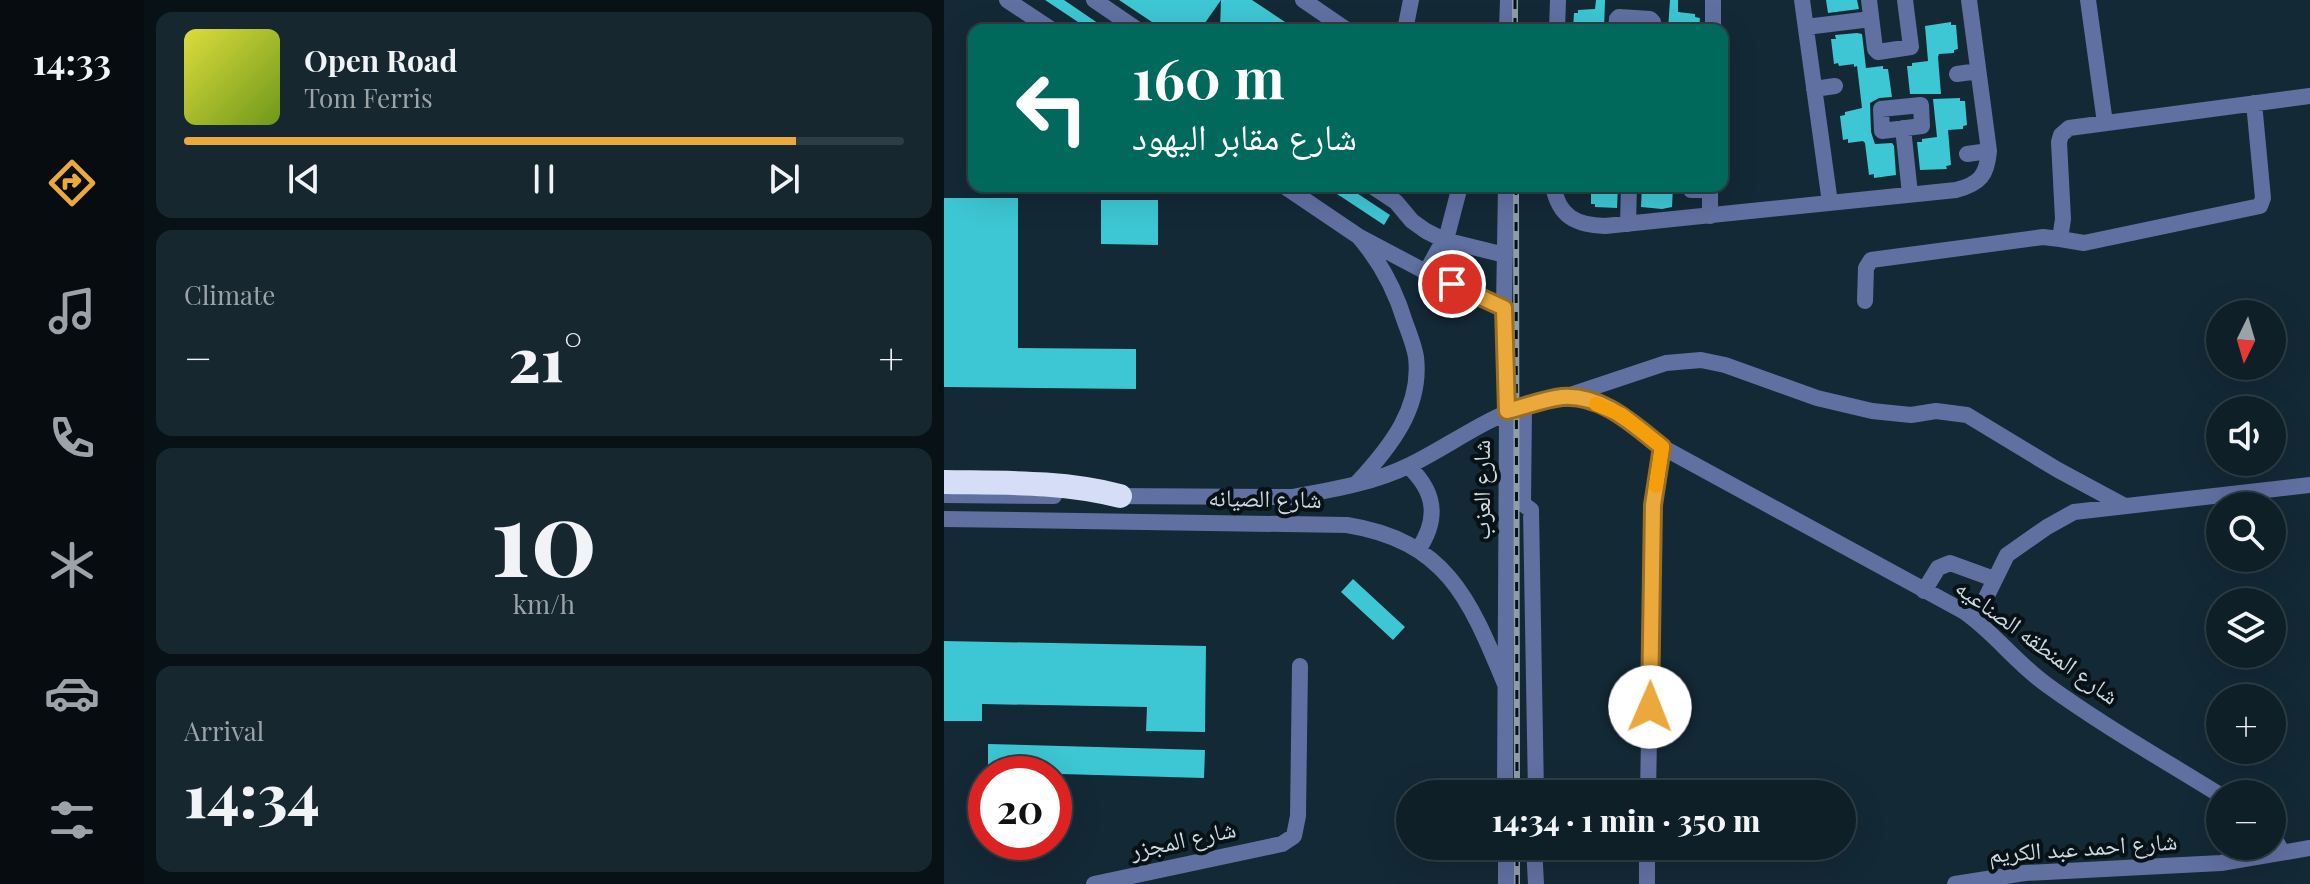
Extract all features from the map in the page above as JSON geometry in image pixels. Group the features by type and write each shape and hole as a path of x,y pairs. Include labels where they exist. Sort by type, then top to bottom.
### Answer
{"highway":[{"path":"944,482 1053,484 1120,496"}],"street":[{"path":"1007,0 1043,24"},
{"path":"1094,0 1129,24"},
{"path":"1303,0 1338,24"},
{"path":"1406,24 1411,0"},
{"path":"1507,24 1508,0"},
{"path":"1557,24 1558,0"},
{"path":"1713,0 1713,24"},
{"path":"1802,0 1830,203"},
{"path":"1869,0 1876,51 1911,47 1905,0"},
{"path":"1554,192 1556,200 1568,216 1586,225 1710,216 1970,186 1981,178 1988,165 1989,151 1969,0"},
{"path":"2088,0 2105,123"},
{"path":"1617,24 1619,17 1652,19 1652,24"},
{"path":"1806,27 1871,19"},
{"path":"1957,74 1978,71"},
{"path":"1814,89 1835,86"},
{"path":"2060,239 2063,219 2059,142 2061,135 2069,128 2310,96"},
{"path":"1865,301 1866,268 1871,260 2043,237 2084,243 2260,206 2263,198 2254,103"},
{"path":"1903,128 1910,194"},
{"path":"1967,154 1989,151"},
{"path":"1293,192 1358,236 1504,308"},
{"path":"1381,192 1396,202 1412,221 1444,240 1505,255"},
{"path":"1426,272 1444,240 1458,192"},
{"name":"شارع العزب","path":"1505,780 1506,192"},
{"path":"1628,224 1629,192"},
{"path":"1710,192 1710,216"},
{"path":"1357,483 1388,448 1402,426 1411,403 1416,366 1416,354 1395,291 1378,260 1358,236"},
{"name":"شارع الصيانه","path":"944,495 1292,497 1357,483 1408,466 1507,411 1563,397 1666,363 1687,360 1713,363 1817,398 1872,411 1911,415 1936,411 1967,415 2123,505"},
{"name":"شارع المنطقه الصناعيه","path":"1563,397 1602,405 1622,415 1662,447 1975,620 2047,685 2206,786"},
{"path":"1524,407 1523,504 1531,510 1536,780"},
{"path":"1648,780 1653,505 1662,447"},
{"path":"1408,466 1424,484 1432,506 1431,522 1418,550"},
{"path":"1975,620 2007,555 2074,512 2310,485"},
{"name":"شارع الصيانه","path":"944,519 1347,525 1377,531 1418,550 1443,570 1464,596 1480,625 1505,684"},
{"path":"1924,591 1938,568 1950,563 1994,579"},
{"name":"شارع المجزر","path":"1094,884 1282,844 1294,836 1298,816 1300,666"},
{"name":"شارع احمد عبد الكريم","path":"2286,851 2310,848"},
{"path":"1506,860 1506,884"},
{"path":"1535,860 1536,884"},
{"path":"1647,860 1647,884"},
{"name":"شارع احمد عبد الكريم","path":"1955,884 2013,874 2130,876 2238,860"}],"building":[{"path":"1045,0 1064,0 1099,24 1081,24"},
{"path":"1119,0 1221,0 1204,24 1155,24"},
{"path":"1221,0 1252,0 1288,24 1220,24"},
{"path":"1596,0 1605,0 1604,24 1573,24 1574,13 1578,10 1595,9"},
{"path":"1670,0 1678,0 1678,12 1695,14 1700,18 1700,24 1668,24"},
{"path":"1826,0 1857,0 1859,9 1828,13"},
{"path":"1951,22 1951,25 1956,25 1958,49 1954,53 1939,54 1941,94 1910,94 1907,66 1928,61 1925,26"},
{"path":"1862,34 1866,68 1883,66 1883,69 1888,69 1892,97 1879,98 1870,103 1871,132 1875,144 1892,143 1894,146 1896,175 1874,178 1874,174 1869,175 1865,143 1843,140 1840,116 1862,108 1857,66 1834,64 1831,39 1836,39 1835,35"},
{"path":"1960,98 1960,101 1965,101 1967,125 1963,129 1948,130 1951,165 1946,166 1947,169 1920,170 1917,142 1937,137 1933,99"},
{"path":"1334,192 1355,192 1390,215 1384,225"},
{"path":"1591,192 1618,192 1617,208 1591,204"},
{"path":"1642,192 1673,192 1672,207 1641,207"},
{"path":"944,198 1018,198 1018,348 1136,349 1136,389 944,387"},
{"path":"1101,200 1158,200 1158,245 1101,244"},
{"path":"1353,579 1405,627 1393,640 1341,592"},
{"path":"944,641 1206,646 1205,732 1146,731 1147,707 982,704 982,721 944,721"},
{"path":"988,744 1205,750 1204,778 1072,774 1072,756 988,756"}],"railway":[{"path":"1515,0 1515,24"},
{"path":"1516,192 1517,780"},
{"path":"1517,860 1517,884"}],"slow traffic":[{"path":"1596,404 1622,415 1662,447 1656,486"}],"route":[{"path":"1452,284 1504,308 1507,411 1563,397 1584,400 1622,415 1662,447 1653,505 1650,707"}]}
